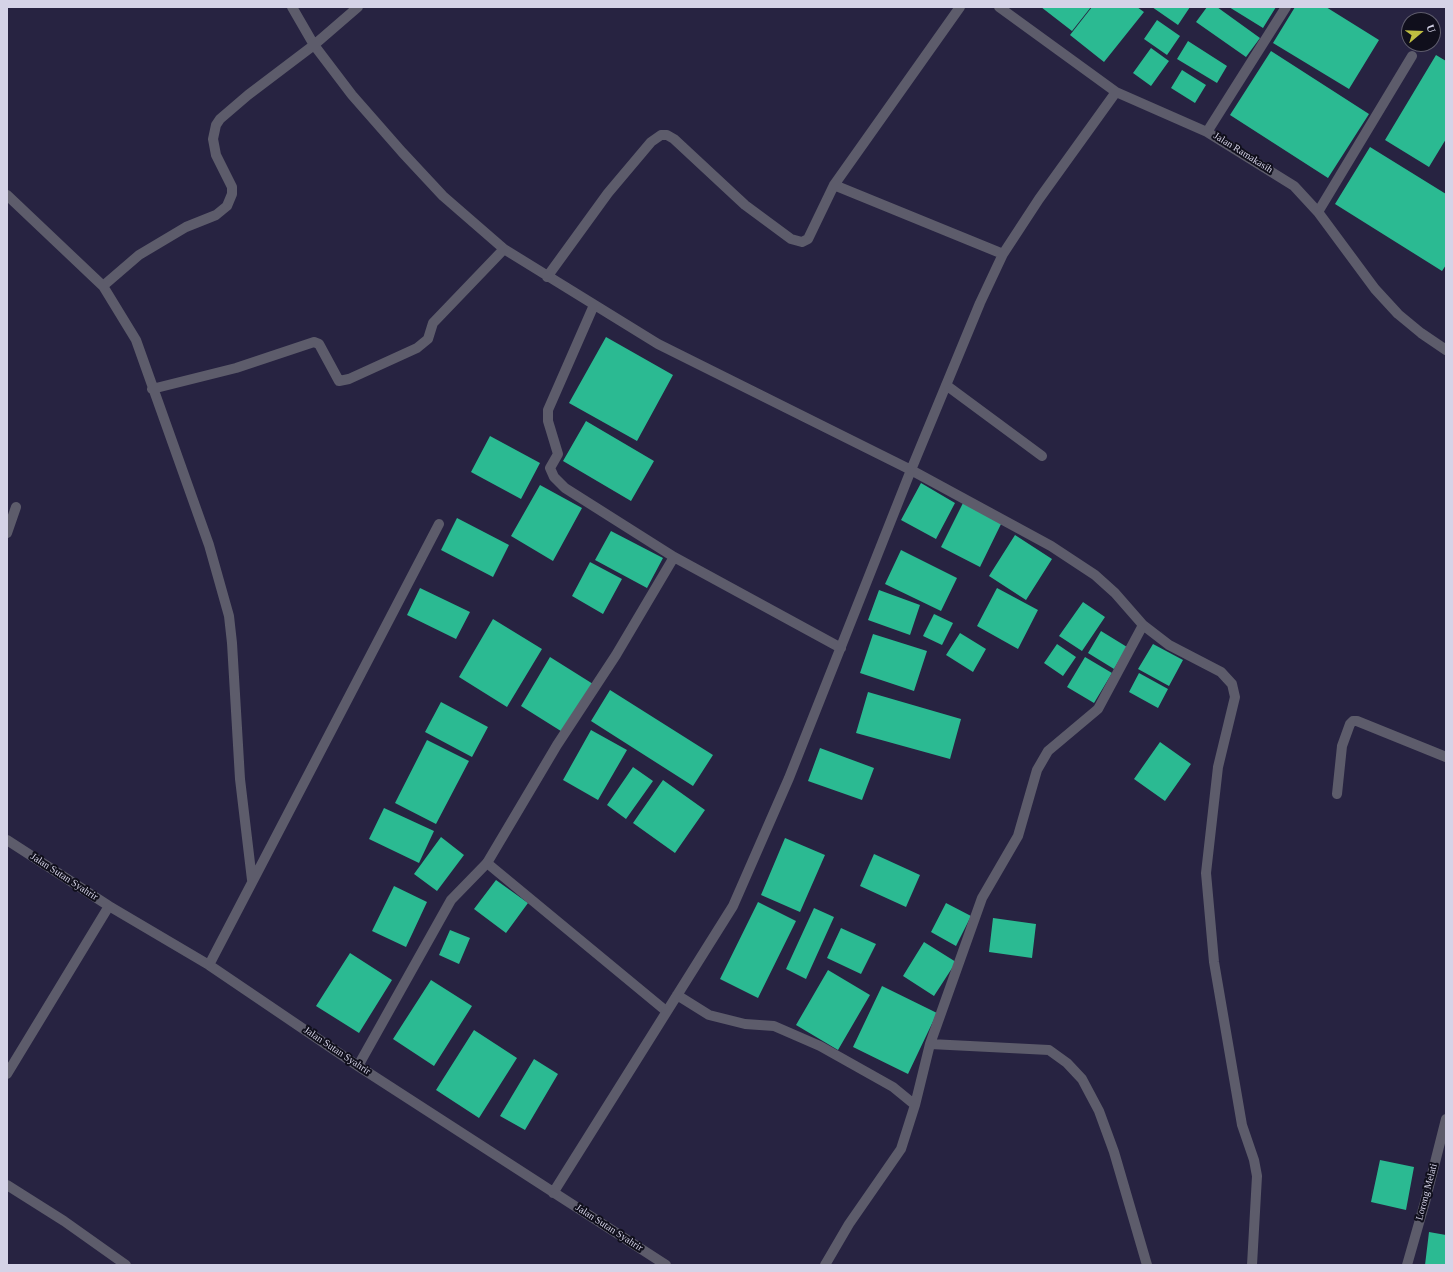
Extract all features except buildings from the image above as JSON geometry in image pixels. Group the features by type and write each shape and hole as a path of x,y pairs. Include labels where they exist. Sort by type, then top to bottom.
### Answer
{"street":[{"path":"292,7 314,45 352,95 443,196 504,249 547,277 658,344 911,470 1078,562 1115,593 1143,625 1169,645 1221,672 1232,684 1235,692 1218,767 1206,873 1214,962 1242,1125 1254,1160 1256,1176 1252,1265"},
{"path":"102,286 139,254 186,228 216,215 227,206 232,194 232,187 216,155 213,139 216,125 226,113 314,45 358,7"},
{"path":"547,277 608,193 652,142 661,135 666,135 674,139 745,205 795,241 802,242 811,236 834,185 960,7"},
{"name":"Jalan Ramakasih","path":"999,7 1116,92 1208,132 1294,186 1318,212 1375,289 1398,314 1421,333 1446,350"},
{"path":"1208,132 1286,7"},
{"path":"1318,212 1412,56"},
{"path":"553,1193 733,906 789,778 911,470 980,303 1003,254 1039,199 1116,92"},
{"path":"834,185 1003,254"},
{"path":"7,195 102,286 136,340 152,389 209,545 229,616 240,779 252,880"},
{"path":"152,389 236,368 314,342 319,344 339,381 349,379 418,348 428,339 433,323 504,249"},
{"path":"594,305 548,410 548,422 558,454 550,469 554,477 565,488 674,557 841,648"},
{"path":"946,385 1042,456"},
{"path":"7,533 16,507"},
{"path":"209,964 439,524"},
{"path":"358,1066 451,900 487,863 557,745 616,655 674,557"},
{"path":"825,1265 849,1224 901,1148 915,1105 930,1044 982,898 1018,836 1037,770 1048,751 1098,709 1143,625"},
{"path":"1337,794 1342,746 1350,724 1353,721 1357,721 1446,757"},
{"name":"Jalan Sutan Syahrir","path":"7,840 109,906 209,964 358,1066 666,1265"},
{"path":"487,863 666,1011"},
{"path":"7,1074 109,906"},
{"path":"677,995 709,1015 745,1024 774,1026 820,1046 893,1087 915,1105"},
{"path":"930,1044 1049,1050 1067,1062 1082,1079 1099,1111 1114,1152 1146,1265"},
{"name":"Lorong Melati","path":"1407,1265 1446,1119"},
{"path":"7,1184 64,1221 126,1265"}]}
